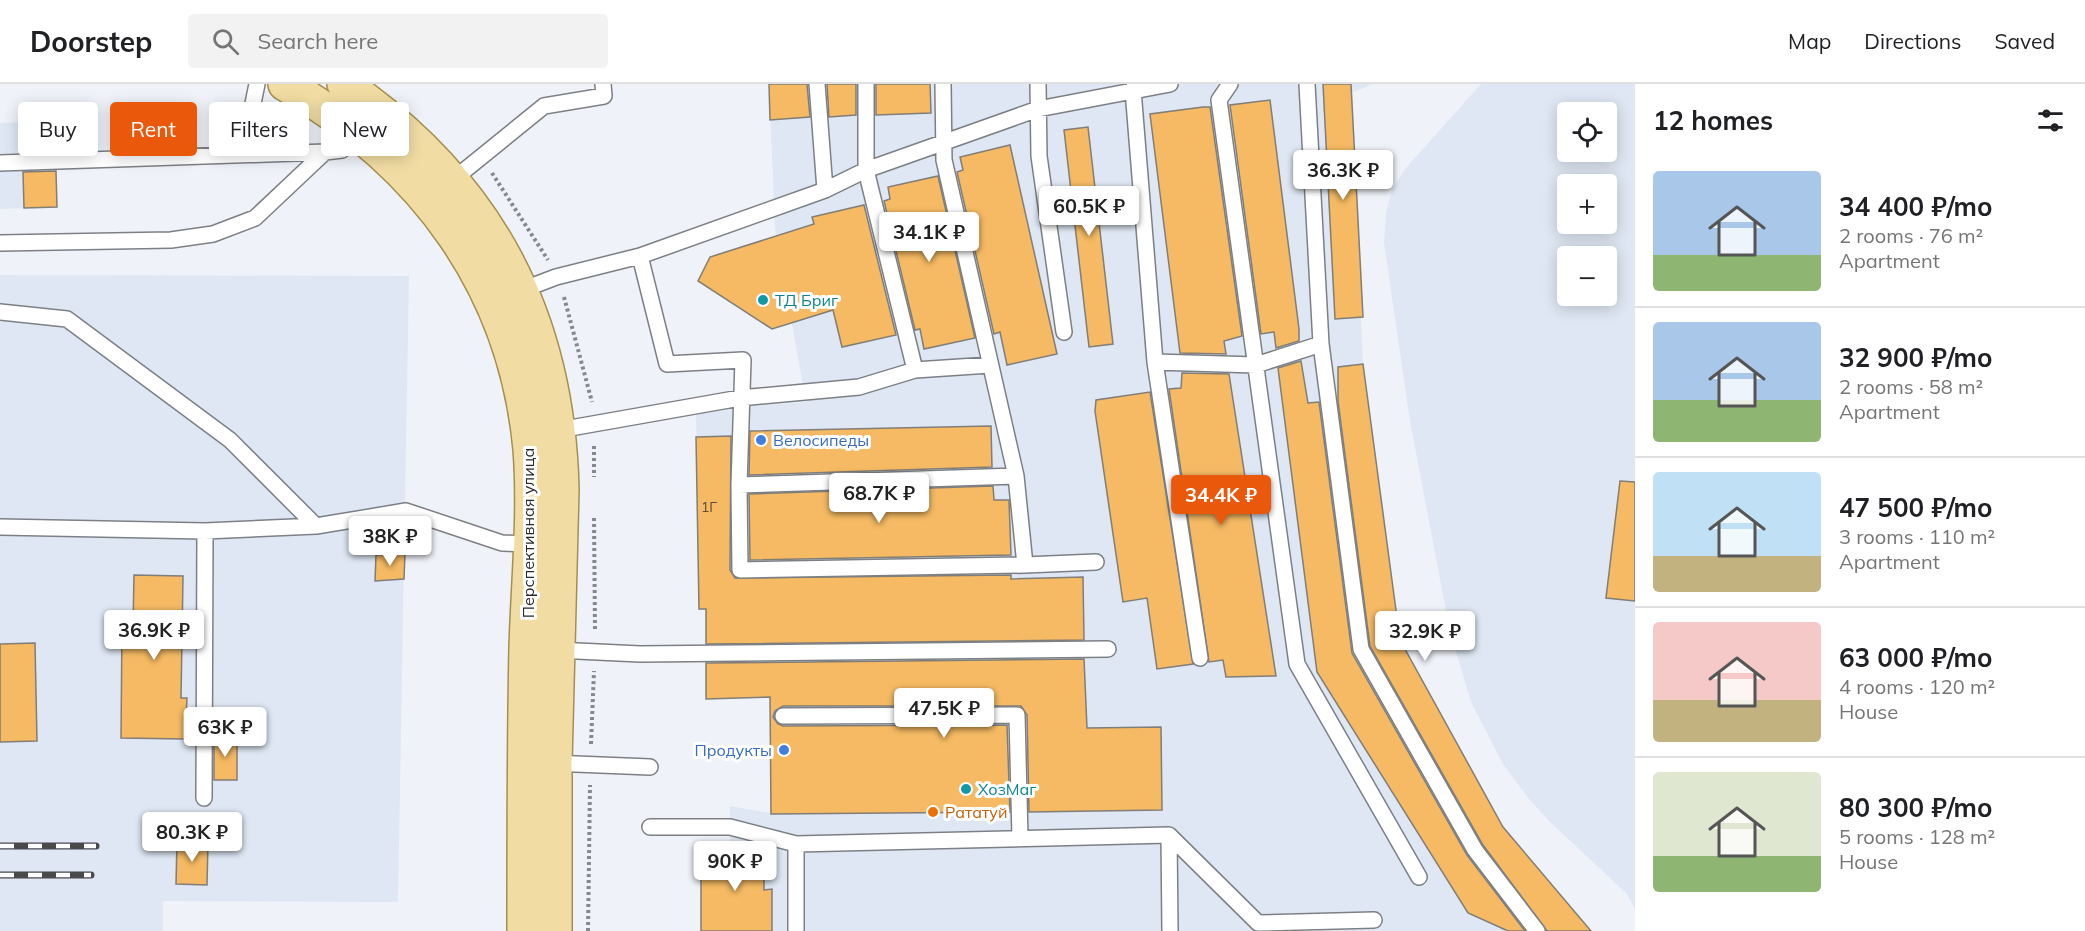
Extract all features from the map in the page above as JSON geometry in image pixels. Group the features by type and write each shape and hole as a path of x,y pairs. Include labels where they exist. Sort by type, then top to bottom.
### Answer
{"main road":[{"name":"Перспективная улица","path":"285,84 326,102"},
{"name":"Перспективная улица","path":"344,84 355,102"},
{"name":"Перспективная улица","path":"404,156 503,251 522,290 540,338 559,430 562,489 545,544"},
{"name":"Перспективная улица","path":"440,190 507,338 525,410 545,544 540,763 524,931"},
{"name":"Перспективная улица","path":"540,763 555,931"}],"lane":[{"path":"253,102 257,84"},
{"path":"440,190 544,106 603,96 603,84"},
{"path":"818,84 825,190"},
{"path":"866,84 866,170 915,370"},
{"path":"942,84 944,160 1016,476 1025,565"},
{"path":"1038,84 1039,156 1064,332"},
{"path":"522,290 556,277 640,256 825,190 866,170 1038,109 1134,87 1170,84"},
{"path":"1230,84 1219,100 1297,664 1419,877"},
{"path":"1307,84 1321,344 1361,649 1475,850 1537,931"},
{"path":"1134,87 1155,363 1200,658"},
{"path":"0,163 209,155"},
{"path":"0,243 171,240 213,234 255,218 321,156"},
{"path":"640,256 667,364 743,360 740,398 740,570 1096,562"},
{"path":"0,312 67,319 230,440 316,526"},
{"path":"1155,363 1256,365 1321,344"},
{"path":"559,430 740,398 859,387 915,370 990,364"},
{"path":"739,485 1016,476"},
{"path":"0,527 206,531 316,526 406,511 502,543 545,544"},
{"path":"204,798 206,531"},
{"path":"542,649 640,654 1108,649"},
{"path":"783,716 1017,715 1020,838"},
{"path":"540,763 650,767"},
{"path":"650,828 730,827 796,844 1169,836 1258,923 1374,920"},
{"path":"1169,836 1170,931"},
{"path":"796,844 796,931"}],"shaded area":[{"path":"769,84 1373,84 1351,93 1363,364 1400,640 1503,827 1591,931 701,931 701,850 730,850 730,806 770,813 770,698 706,699 706,610 699,609 696,410 806,402 775,229"},
{"path":"1481,84 1635,84 1635,910 1627,894 1548,820 1529,799 1503,764 1471,702 1450,632 1410,421 1384,243 1386,213 1392,190 1405,169"},
{"path":"18,122 18,156 55,156 57,207 0,209 0,123"},
{"path":"0,275 409,276 398,902 163,901 163,931 0,931"}],"building":[{"path":"769,84 807,84 810,117 770,120"},
{"path":"827,84 856,84 856,115 829,117"},
{"path":"876,84 930,84 931,113 876,115"},
{"path":"1323,84 1351,84 1363,317 1335,319"},
{"path":"1270,100 1299,329 1299,341 1276,348 1274,332 1261,334 1230,105"},
{"path":"1210,107 1242,336 1224,341 1226,354 1180,353 1150,114"},
{"path":"1088,127 1113,344 1089,347 1064,130"},
{"path":"1010,145 1057,354 1007,365 1000,332 994,334 957,172 963,170 960,157"},
{"path":"56,171 57,207 24,208 23,172"},
{"path":"938,176 975,338 924,349 920,329 915,330 884,201 890,199 888,187"},
{"path":"864,205 896,335 842,347 833,310 772,329 698,281 710,257 814,224 812,217"},
{"path":"1301,361 1308,403 1319,402 1352,653 1467,855 1525,931 1508,931 1468,913 1317,672 1278,368"},
{"path":"1363,364 1400,640 1503,827 1591,931 1547,931 1483,845 1370,646 1338,401 1338,367"},
{"path":"1182,373 1229,374 1276,676 1226,677 1223,660 1209,662 1169,389 1181,388"},
{"path":"1150,392 1193,664 1157,669 1147,598 1123,602 1095,411 1096,400"},
{"path":"991,426 992,467 749,475 750,431"},
{"path":"731,436 730,570 735,578 1011,575 1011,579 1083,577 1084,640 706,644 706,609 699,609 696,437"},
{"path":"1620,481 1635,482 1635,601 1606,598"},
{"path":"993,486 994,500 1009,500 1011,555 750,560 749,494"},
{"path":"405,553 404,579 375,581 376,555"},
{"path":"134,575 183,576 181,698 187,698 185,739 121,738 122,624 133,625"},
{"path":"35,643 37,741 0,742 0,644"},
{"name":"ХозМаг","path":"1084,659 1087,728 1161,727 1162,810 1029,812 1027,715 1021,706 783,706 775,711 773,717 778,724 783,726 1007,725 1010,812 771,814 770,697 706,699 706,663"},
{"path":"214,737 237,737 237,780 214,780"},
{"path":"177,841 208,842 207,885 176,884"},
{"path":"701,850 764,850 764,890 772,889 772,931 701,931"}],"railway":[{"path":"0,846 96,846"},
{"path":"0,875 91,875"}],"place":[{"name":"ТД Бриг","path":"763,300"},
{"name":"Велосипеды","path":"761,440"},
{"name":"Продукты","path":"784,750"},
{"name":"ХозМаг","path":"966,789"},
{"name":"Рататуй","path":"933,812"}]}
